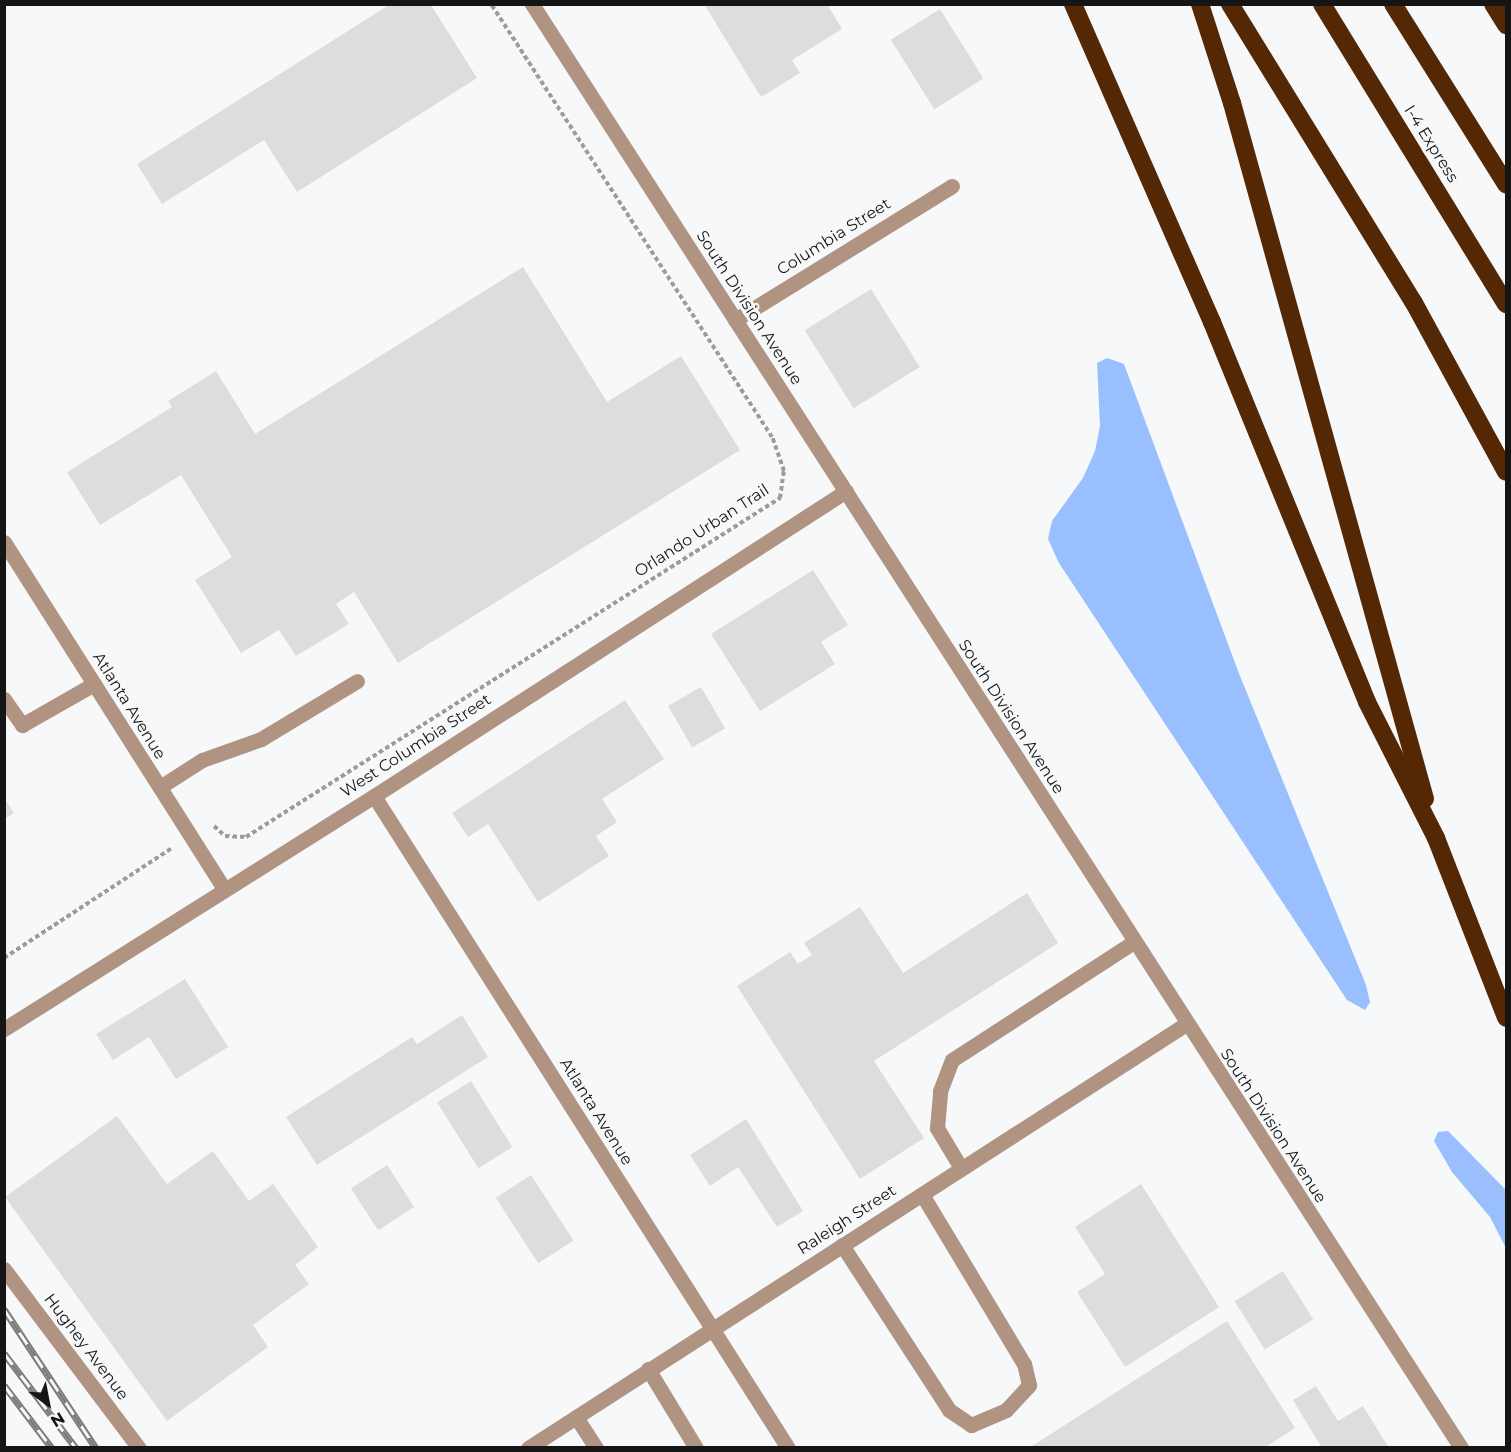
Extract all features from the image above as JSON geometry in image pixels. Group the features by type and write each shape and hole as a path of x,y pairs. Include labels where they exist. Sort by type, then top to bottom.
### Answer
{"highway":[{"path":"1073,4 1212,322 1363,692 1436,838 1506,1018"},
{"path":"1200,4 1232,103 1436,838"},
{"path":"1230,4 1414,303 1506,472"},
{"name":"I-4 Express","path":"1322,4 1506,304"},
{"path":"1393,4 1506,184"},
{"path":"1493,4 1506,25"}],"street":[{"name":"South Division Avenue","path":"532,4 846,490 1186,1024 1461,1448"},
{"name":"Columbia Street","path":"735,320 952,186"},
{"name":"West Columbia Street","path":"4,1029 374,796 846,490"},
{"name":"Atlanta Avenue","path":"4,542 224,889"},
{"path":"160,787 202,760 261,739 357,681"},
{"path":"4,699 22,725 94,684"},
{"name":"Atlanta Avenue","path":"374,796 788,1448"},
{"path":"961,1168 937,1128 940,1091 952,1060 1134,942"},
{"name":"Raleigh Street","path":"528,1448 1186,1024"},
{"path":"842,1245 949,1410 971,1425 1006,1410 1029,1385 1024,1364 922,1194"},
{"name":"Hughey Avenue","path":"4,1269 139,1448"},
{"path":"648,1369 696,1448"},
{"path":"576,1417 596,1448"}],"path":[{"name":"Orlando Urban Trail","path":"212,824 225,836 246,837 780,498 784,471 771,437 491,4"},
{"path":"4,958 177,845"}],"water":[{"path":"1107,358 1124,364 1238,671 1366,985 1370,1002 1365,1010 1347,1000 1059,563 1048,539 1052,521 1083,478 1095,451 1100,426 1097,363"},
{"path":"1448,1131 1506,1190 1506,1248 1490,1217 1452,1172 1434,1141 1438,1132"}],"building":[{"path":"704,4 827,4 842,29 792,60 800,73 761,97"},
{"path":"389,5 431,5 477,78 297,192 264,140 162,204 137,164"},
{"path":"940,9 983,79 934,109 891,40"},
{"path":"523,267 607,402 681,356 740,450 398,663 354,592 336,604 349,624 296,656 279,630 241,653 195,580 232,557 181,475 100,525 67,472 172,407 168,401 216,371 255,434"},
{"path":"871,289 920,367 854,408 805,330"},
{"path":"813,570 848,625 821,642 835,664 760,711 711,634"},
{"path":"701,687 725,729 692,748 668,706"},
{"path":"625,700 664,759 602,799 617,822 596,836 609,856 538,902 488,824 468,837 452,813"},
{"path":"4,798 14,813 4,819"},
{"path":"1027,893 1058,943 874,1061 924,1138 860,1179 737,986 790,952 798,964 812,955 804,943 860,907 903,973"},
{"path":"185,979 228,1047 176,1079 149,1037 113,1060 96,1034"},
{"path":"462,1015 488,1057 317,1165 286,1117 412,1037 417,1044"},
{"path":"471,1081 512,1147 478,1168 437,1102"},
{"path":"117,1116 167,1184 213,1151 249,1201 273,1184 318,1247 295,1265 309,1284 253,1325 268,1347 167,1421 5,1197"},
{"path":"746,1119 803,1211 777,1227 738,1167 710,1186 690,1155"},
{"path":"387,1165 414,1207 378,1230 351,1188"},
{"path":"531,1175 573,1240 538,1263 496,1198"},
{"path":"1141,1184 1219,1307 1125,1367 1077,1292 1105,1274 1075,1227"},
{"path":"1283,1271 1313,1319 1265,1350 1235,1301"},
{"path":"1227,1321 1295,1428 1264,1448 1029,1448"},
{"path":"1316,1386 1338,1421 1363,1406 1389,1448 1322,1448 1293,1400"}],"railway":[{"path":"4,1309 96,1448"},
{"path":"4,1353 76,1448"},
{"path":"4,1385 52,1448"}]}
